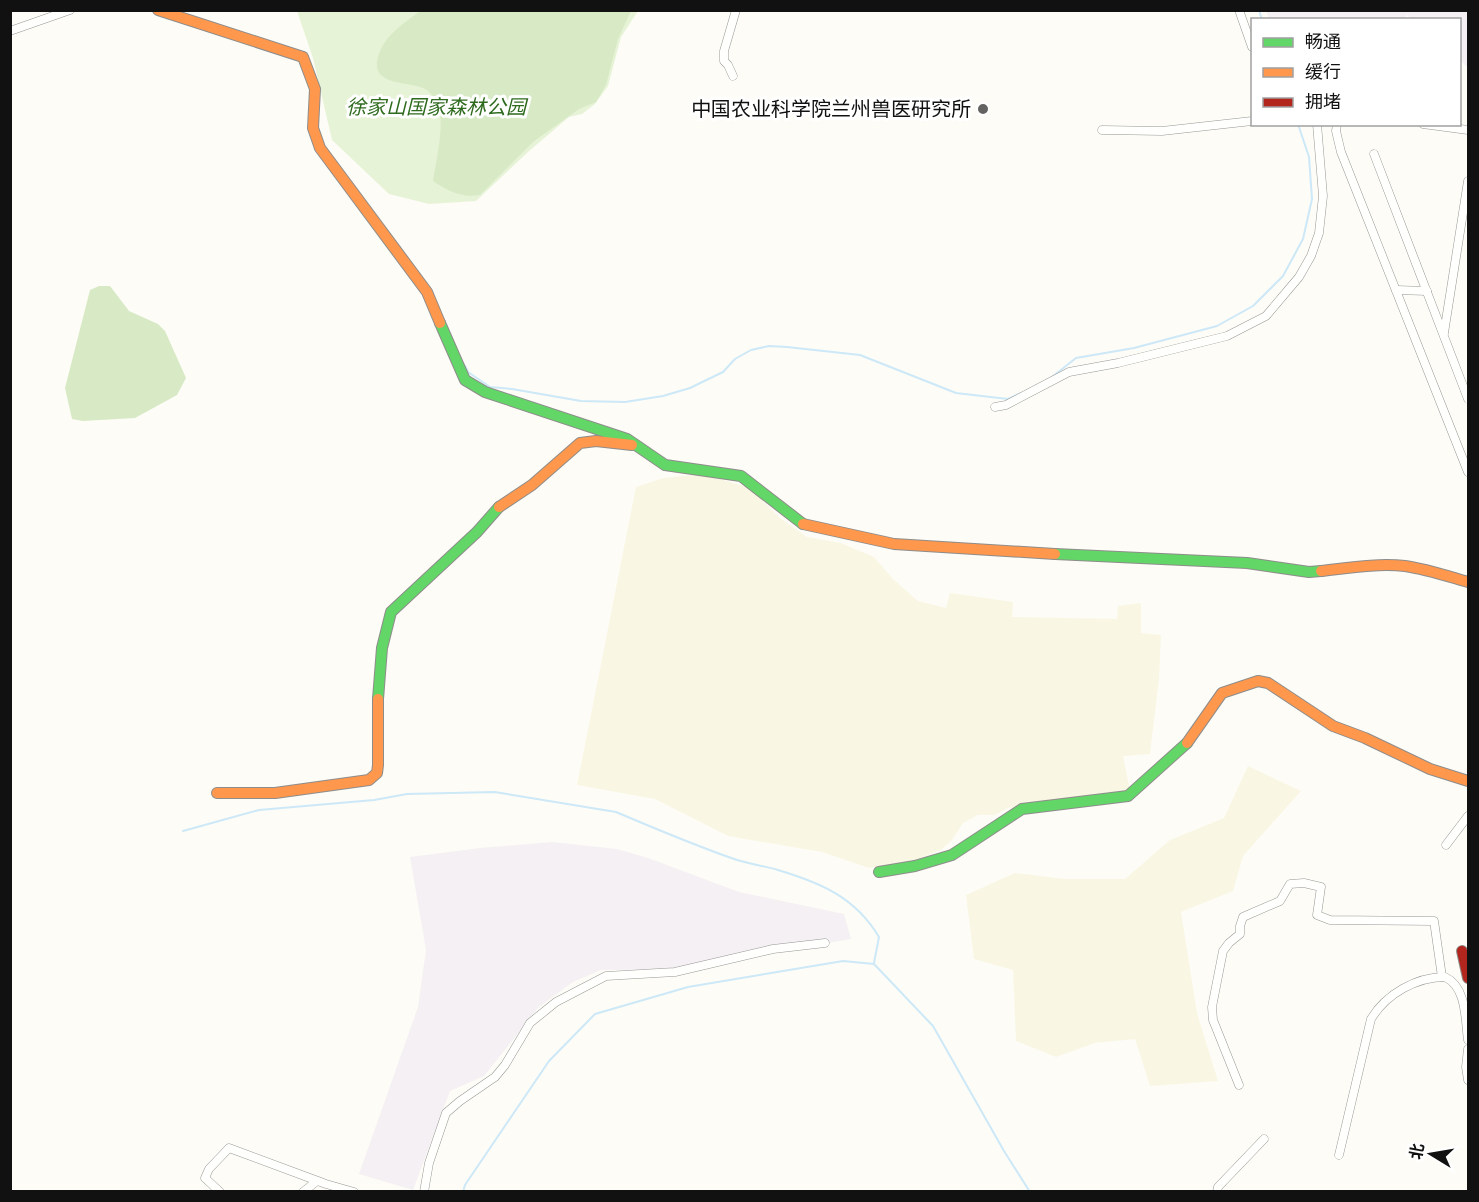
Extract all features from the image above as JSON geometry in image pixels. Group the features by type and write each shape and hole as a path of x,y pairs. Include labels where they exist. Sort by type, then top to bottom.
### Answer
{"street":[{"path":"10,31 70,10"},
{"path":"158,10 303,57 315,89 313,128 320,148 428,292 465,380 485,392 627,439 665,465 741,476 798,522 809,527 894,544 1247,563 1309,572 1365,566 1404,566 1468,582"},
{"path":"733,76 728,65 723,61 736,10"},
{"path":"1239,10 1251,44"},
{"path":"1102,130 1162,131 1251,122"},
{"path":"995,407 1006,405 1069,372 1118,363 1227,336 1266,316 1299,277 1311,256 1318,233 1323,196 1317,126"},
{"path":"1337,126 1341,152 1468,472"},
{"path":"1438,126 1468,130"},
{"path":"1374,154 1468,399"},
{"path":"1444,334 1468,181"},
{"path":"1396,290 1427,291"},
{"path":"217,793 275,793 369,780 377,772 380,656 384,630 391,612 477,532 495,510 532,485 580,443 596,441 636,445"},
{"path":"879,872 915,866 952,855 1022,808 1128,796 1190,740 1222,693 1258,681 1268,683 1333,726 1365,738 1430,769 1468,781"},
{"path":"1446,845 1468,816"},
{"path":"1239,1085 1213,1020 1212,1007 1223,951 1240,934 1243,917 1280,901 1290,884 1321,886 1317,915 1330,920 1434,921 1442,977"},
{"path":"424,1191 429,1163 446,1113 495,1077 505,1065 530,1023 556,1002 606,976 675,972 773,949 825,943"},
{"path":"1462,951 1468,978"},
{"path":"1339,1155 1371,1018 1378,1007 1401,989 1442,977 1457,986 1461,994 1468,1040"},
{"path":"1468,1049 1466,1067 1468,1080"},
{"path":"1217,1191 1218,1187 1264,1139"},
{"path":"220,1191 205,1178 209,1168 229,1148 317,1181 354,1191"},
{"path":"303,1191 317,1181"}],"shaded area":[{"path":"1266,11 1468,11 1468,68 1461,61 1461,18 1411,18 1407,15 1405,18 1269,18"},
{"path":"703,474 750,488 781,519 807,537 841,543 874,557 893,579 918,601 946,608 950,593 1013,602 1012,617 1117,619 1118,606 1141,603 1141,633 1161,635 1159,679 1150,754 1123,756 1130,790 1048,804 1008,808 995,815 978,815 963,823 952,840 941,850 912,861 869,868 822,852 728,836 655,799 577,785 636,487 663,478"},
{"path":"1248,766 1301,791 1243,856 1233,891 1181,912 1197,1013 1218,1081 1150,1086 1135,1039 1095,1043 1056,1057 1016,1041 1013,970 974,959 966,895 1015,873 1065,879 1125,879 1170,840 1224,818"},
{"path":"552,842 617,849 648,858 739,892 844,914 851,939 680,969 601,970 573,982 539,1007 484,1076 450,1091 413,1190 359,1174 418,1007 426,950 410,857"}],"green space":[{"name":"徐家山国家森林公园","path":"297,11 638,11 621,37 608,86 595,104 582,114 569,117 476,201 429,204 389,194 332,140 313,58"},
{"name":"徐家山国家森林公园","path":"420,11 631,11 618,39 606,85 596,102 579,109 533,142 480,195 473,196 455,193 433,181 441,120 435,99 425,89 387,79 378,70 377,62 383,45"},
{"path":"99,286 110,286 129,311 158,324 165,331 186,378 177,395 135,418 83,421 72,419 65,388 90,290"}],"waterway":[{"path":"1259,10 1261,18"},
{"path":"1052,377 1076,358 1134,348 1217,326 1253,306 1283,276 1303,239 1312,199 1309,157 1299,126"},
{"path":"465,366 468,372 490,387 581,401 625,402 663,396 690,388 723,372 735,359 751,350 769,346 860,355 956,393 1008,399 1021,393"},
{"path":"183,831 259,810 374,800 407,794 495,792 616,812 706,849 809,880 836,893 859,911 879,937 874,963"},
{"path":"463,1192 465,1185 549,1061 595,1014 688,987 843,961 874,964 933,1026 1030,1192"}],"traffic: fast":[{"path":"440,323 465,380 485,392 627,439 665,465 741,476 803,524"},
{"path":"378,699 382,648 391,612 477,532 499,507"},
{"path":"1055,554 1247,563 1309,572 1321,571"},
{"path":"879,872 915,866 952,855 1022,809 1128,796 1187,743"}],"traffic: slow":[{"path":"158,10 303,57 315,89 313,128 320,148 427,292 440,323"},
{"path":"499,507 532,485 580,443 596,441 632,445"},
{"path":"803,524 894,544 1055,554"},
{"path":"1321,571 1394,565 1429,571 1468,582"},
{"path":"1187,743 1222,693 1258,681 1268,683 1333,726 1365,738 1430,769 1468,781"},
{"path":"217,793 275,793 369,780 377,773 378,765 378,699"}],"traffic: jam":[{"path":"1462,951 1468,978"}],"place":[{"name":"中国农业科学院兰州兽医研究所","path":"983,109"}]}
